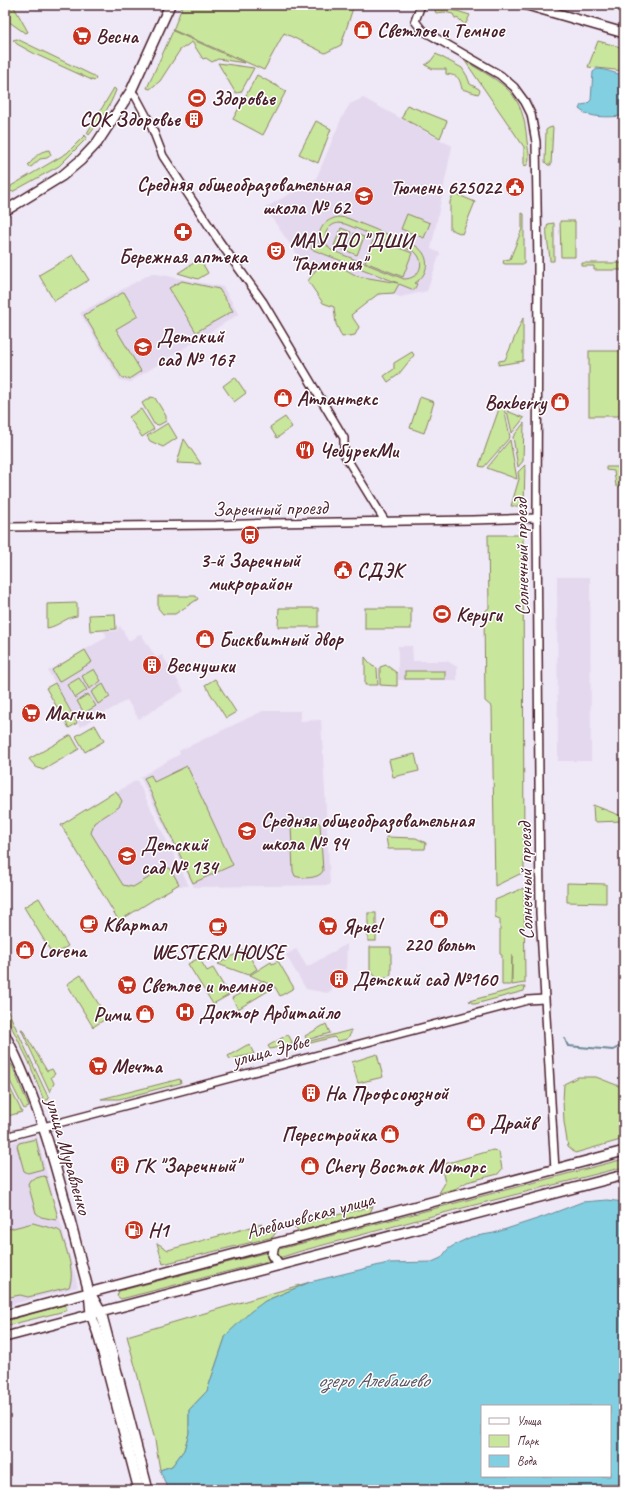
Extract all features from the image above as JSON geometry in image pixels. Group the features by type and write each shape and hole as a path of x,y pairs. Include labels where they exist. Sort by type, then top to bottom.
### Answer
{"main road":[{"path":"5,211 62,176 81,160 97,143 131,91 170,5"},
{"path":"527,5 624,33"},
{"name":"улица Муравленко","path":"5,1035 22,1068 44,1127 89,1292"},
{"name":"Алебашевская улица","path":"5,1315 624,1151"},
{"name":"Алебашевская улица","path":"5,1337 624,1175"},
{"path":"274,1244 272,1255 279,1265"},
{"path":"89,1292 101,1312 148,1490"},
{"path":"89,1292 91,1314 98,1334 139,1490"}],"street":[{"name":"Солнечный проезд","path":"421,5 415,21 418,26 500,75 514,87 525,102 531,114 536,142 538,265 537,518 540,912 555,1170"},
{"path":"131,91 136,97 151,125 163,156 219,241 263,302 344,438 344,454 385,521"},
{"name":"Заречный проезд","path":"5,527 154,526 537,518"},
{"name":"улица Эрвье","path":"5,1137 528,1000 544,999"}],"shaded area":[{"name":"Средняя общеобразовательная школа № 62","path":"363,98 452,146 431,249 440,253 427,291 400,297 388,292 337,312 265,208 316,179 342,117 350,104"},
{"name":"Детский сад № 167","path":"152,273 223,287 239,314 130,382 120,380 80,313"},
{"path":"557,577 590,577 591,761 558,761"},
{"path":"120,626 129,641 141,634 156,658 162,655 184,691 139,719 127,700 80,727 48,671 107,637 104,631 116,631"},
{"path":"398,646 412,646 413,661 447,661 457,667 457,680 398,680"},
{"name":"Средняя общеобразовательная школа № 94","path":"263,711 300,711 300,721 321,720 330,885 194,887 140,777 180,754 179,751"},
{"name":"Детский сад № 134","path":"137,780 189,886 176,886 119,921 61,825"},
{"path":"347,944 346,970 331,971 332,990 327,993 306,989 286,955 296,949 307,967"},
{"path":"37,1136 78,1287 5,1306 5,1144"}],"green space":[{"path":"13,5 28,32 25,33 5,19 5,8"},
{"path":"183,5 354,5 341,45 325,53 284,33 264,70 173,30"},
{"path":"437,5 470,15 465,25 459,19 455,18 453,14 435,12"},
{"path":"173,31 245,63 218,59 212,62 206,58 203,59 192,42 180,50 160,81 150,89 147,88"},
{"path":"17,39 94,76 96,79 94,81 35,54 17,44 13,40"},
{"path":"598,41 624,48 624,71 588,67"},
{"path":"436,54 462,68 470,84 479,89 480,91 478,94 462,89 459,79 456,76 446,74 446,69 433,69 425,65 430,62"},
{"path":"465,61 501,84 510,91 516,100 525,124 529,154 527,165 524,166 524,147"},
{"path":"218,63 254,68 241,92 235,92"},
{"path":"257,75 286,91 263,135 233,119"},
{"path":"114,88 116,90 108,108 89,135 87,133"},
{"path":"407,105 447,121 440,138 402,118"},
{"path":"316,121 331,129 318,163 299,154"},
{"path":"553,127 551,165 548,165 545,162 546,130"},
{"path":"85,135 87,138 59,166 12,192 10,190 11,186 67,153"},
{"path":"49,150 51,155 47,158 40,159 30,168 28,165 41,152"},
{"path":"454,193 475,202 462,234 450,229 450,202"},
{"path":"522,213 524,214 524,264 505,264 503,263 504,260 510,259 522,229"},
{"path":"407,214 430,223 424,238 401,229"},
{"path":"338,217 347,218 414,245 426,258 426,269 424,274 415,283 417,284 414,290 399,284 394,293 378,294 351,315 359,327 355,335 342,337 336,324 334,307 323,303 308,281 320,264 336,264 357,276 398,283 311,249 313,243 320,246 320,231 328,221","holes":["338,223 345,224 415,252 420,260 420,269 414,276 404,279 331,250 325,238 327,230"]},
{"path":"560,221 575,221 575,257 561,257"},
{"path":"554,223 554,261 550,261 547,227 548,224"},
{"path":"341,228 351,232 344,250 334,246"},
{"path":"354,233 364,237 357,255 347,251"},
{"path":"374,238 412,253 403,277 365,262"},
{"path":"73,255 89,280 54,301 39,275"},
{"path":"200,259 208,273 198,279 178,273"},
{"path":"582,263 623,263 623,270 594,270 594,266 582,266"},
{"path":"182,281 219,289 233,311 196,332 169,288"},
{"path":"124,292 138,316 116,329 141,371 129,379 122,378 84,315"},
{"path":"523,318 523,361 498,365 499,361 505,360"},
{"path":"589,351 624,351 624,416 589,416"},
{"path":"412,352 414,355 398,375 388,382 384,376 394,369 394,363"},
{"path":"235,377 246,393 234,402 223,386"},
{"path":"151,397 155,398 166,416 166,421 159,425 154,424 142,403"},
{"path":"420,397 434,402 424,433 410,428"},
{"path":"500,406 504,408 510,437 484,467 479,466"},
{"path":"141,409 154,429 142,437 129,417"},
{"path":"507,411 524,418 512,433"},
{"path":"285,417 292,427 277,438 270,427"},
{"path":"168,423 177,438 163,447 150,441 147,436"},
{"path":"524,423 523,461 518,467 513,437"},
{"path":"184,439 201,464 177,463"},
{"path":"510,440 517,479 487,468"},
{"path":"525,465 524,506 511,506 519,479 518,472"},
{"path":"606,467 624,467 624,487 616,486 614,471 606,470"},
{"path":"488,535 523,535 524,872 495,886 492,707 485,701 484,612 489,608"},
{"path":"158,596 196,596 198,599 175,614 163,614 158,608"},
{"path":"77,603 77,616 47,628 47,604"},
{"path":"279,608 318,608 318,627 278,627"},
{"path":"365,608 411,608 411,629 365,629"},
{"path":"115,614 116,629 90,631 89,615"},
{"path":"85,650 92,662 59,682 52,670"},
{"path":"365,657 372,666 377,668 378,685 365,685"},
{"path":"386,665 397,673 397,686 380,685 380,667"},
{"path":"94,669 101,681 89,689 82,676"},
{"path":"405,671 445,671 445,679 405,679"},
{"path":"79,678 87,690 75,698 67,685"},
{"path":"215,679 236,712 226,718 205,685"},
{"path":"55,683 77,723 69,728 46,688"},
{"path":"103,684 110,697 98,704 91,692"},
{"path":"88,694 96,706 84,713 77,701"},
{"path":"95,725 104,741 85,752 76,736"},
{"path":"71,735 79,749 43,770 36,767 29,759"},
{"path":"415,754 419,771 393,777 389,760"},
{"path":"187,766 233,865 193,883 144,778 151,775 154,782"},
{"path":"116,791 122,801 119,807 94,823 91,833 123,885 133,887 165,868 170,868 179,884 119,921 61,825"},
{"path":"593,805 624,817 623,821 594,822"},
{"path":"315,819 320,824 323,871 318,876 302,878 295,876 293,871 291,825 293,822 299,820"},
{"path":"386,837 416,838 426,843 425,849 388,849"},
{"path":"567,883 606,884 606,903 567,902"},
{"path":"524,888 525,983 512,985 512,955 511,985 502,985 500,919 495,917 495,900"},
{"path":"39,898 68,946 53,955 24,907"},
{"path":"368,913 376,913 376,941 368,941"},
{"path":"370,947 391,947 391,974 380,982 370,970"},
{"path":"245,949 257,969 248,975 218,964"},
{"path":"199,958 207,971 213,968 229,995 213,1004 188,964"},
{"path":"278,961 294,988 280,996 275,987 250,975 271,962 272,964"},
{"path":"81,975 107,1018 93,1027 67,984"},
{"path":"260,982 273,988 238,1009 232,998"},
{"path":"525,987 524,991 475,1004 469,1001"},
{"path":"5,1010 8,1011 49,1099 44,1101 29,1062 5,1014"},
{"path":"326,1024 330,1033 307,1040 305,1036"},
{"path":"21,1029 47,1071 52,1069 55,1074 51,1077 54,1083 50,1092"},
{"path":"351,1030 351,1033 347,1039 338,1041 334,1037 303,1045 303,1043"},
{"path":"287,1035 293,1044 270,1049 268,1046"},
{"path":"247,1045 250,1046 254,1054 230,1059 228,1056"},
{"path":"377,1054 383,1077 358,1083 352,1062"},
{"path":"5,1057 8,1063 12,1065 29,1107 24,1109 5,1071"},
{"path":"578,1077 596,1077 624,1088 624,1139 575,1153 568,1147 564,1122 564,1084"},
{"path":"5,1078 22,1112 8,1116 5,1107"},
{"path":"180,1079 181,1083 119,1099 101,1099"},
{"path":"36,1139 43,1169 28,1173 24,1171 17,1146 19,1143"},
{"path":"493,1150 499,1152 502,1169 498,1174 467,1182 455,1189 439,1193 445,1183 441,1165"},
{"path":"624,1159 624,1167 447,1212 276,1259 121,1299 117,1296 119,1291"},
{"path":"43,1176 46,1177 58,1217 56,1220 41,1217 36,1213 28,1184 30,1180"},
{"path":"373,1206 370,1213 300,1231 293,1226"},
{"path":"33,1223 61,1232 71,1267 71,1281 69,1287 28,1297 20,1295 5,1298 5,1230"},
{"path":"262,1224 264,1233 277,1230 273,1237 163,1264 157,1243 168,1250"},
{"path":"310,1282 265,1301 226,1335 207,1391 189,1410 189,1433 184,1450 172,1466 160,1470 155,1440 127,1336"},
{"path":"64,1305 67,1307 65,1311 5,1326 5,1321"}],"water":[{"path":"597,69 624,75 624,116 594,116 579,109 581,105 587,104 591,100 593,72"},
{"name":"озеро Алебашево","path":"607,1200 624,1202 624,1490 168,1490 160,1470 172,1466 184,1450 189,1433 189,1410 207,1391 226,1335 250,1312 265,1301 310,1282 388,1263 432,1262 441,1258 448,1249 471,1237 494,1233 582,1202"}],"waterway":[{"path":"565,1039 568,1046 613,1050 622,1045 623,1019"}],"place":[{"name":"Светлое и Темное","path":"363,30"},
{"name":"Весна","path":"82,36"},
{"name":"Здоровье","path":"197,98"},
{"name":"СОК Здоровье","path":"194,119"},
{"name":"Тюмень 625022","path":"515,187"},
{"name":"Средняя общеобразовательная школа № 62","path":"364,196"},
{"name":"Бережная аптека","path":"183,232"},
{"name":"МАУ ДО \"ДШИ \"Гармония\"","path":"276,251"},
{"name":"Детский сад № 167","path":"143,347"},
{"name":"Атлантекс","path":"283,398"},
{"name":"Boxberry","path":"560,402"},
{"name":"ЧебурекМи","path":"305,450"},
{"name":"3-й Заречный микрорайон","path":"250,535"},
{"name":"СДЭК","path":"343,570"},
{"name":"Керуги","path":"442,614"},
{"name":"Бисквитный двор","path":"205,639"},
{"name":"Веснушки","path":"152,665"},
{"name":"Магнит","path":"31,713"},
{"name":"Средняя общеобразовательная школа № 94","path":"247,831"},
{"name":"Детский сад № 134","path":"127,856"},
{"name":"220 вольт","path":"439,919"},
{"name":"Квартал","path":"89,924"},
{"name":"Ярче!","path":"328,926"},
{"name":"WESTERN HOUSE","path":"218,927"},
{"name":"Lorena","path":"25,950"},
{"name":"Детский сад №160","path":"339,979"},
{"name":"Светлое и темное","path":"127,985"},
{"name":"Доктор Арбитайло","path":"185,1012"},
{"name":"Рими","path":"145,1014"},
{"name":"Мечта","path":"98,1066"},
{"name":"На Профсоюзной","path":"311,1093"},
{"name":"Драйв","path":"476,1122"},
{"name":"Перестройка","path":"390,1134"},
{"name":"ГК \"Заречный\"","path":"120,1165"},
{"name":"Chery Восток Моторс","path":"310,1166"},
{"name":"Н1","path":"134,1230"}]}
